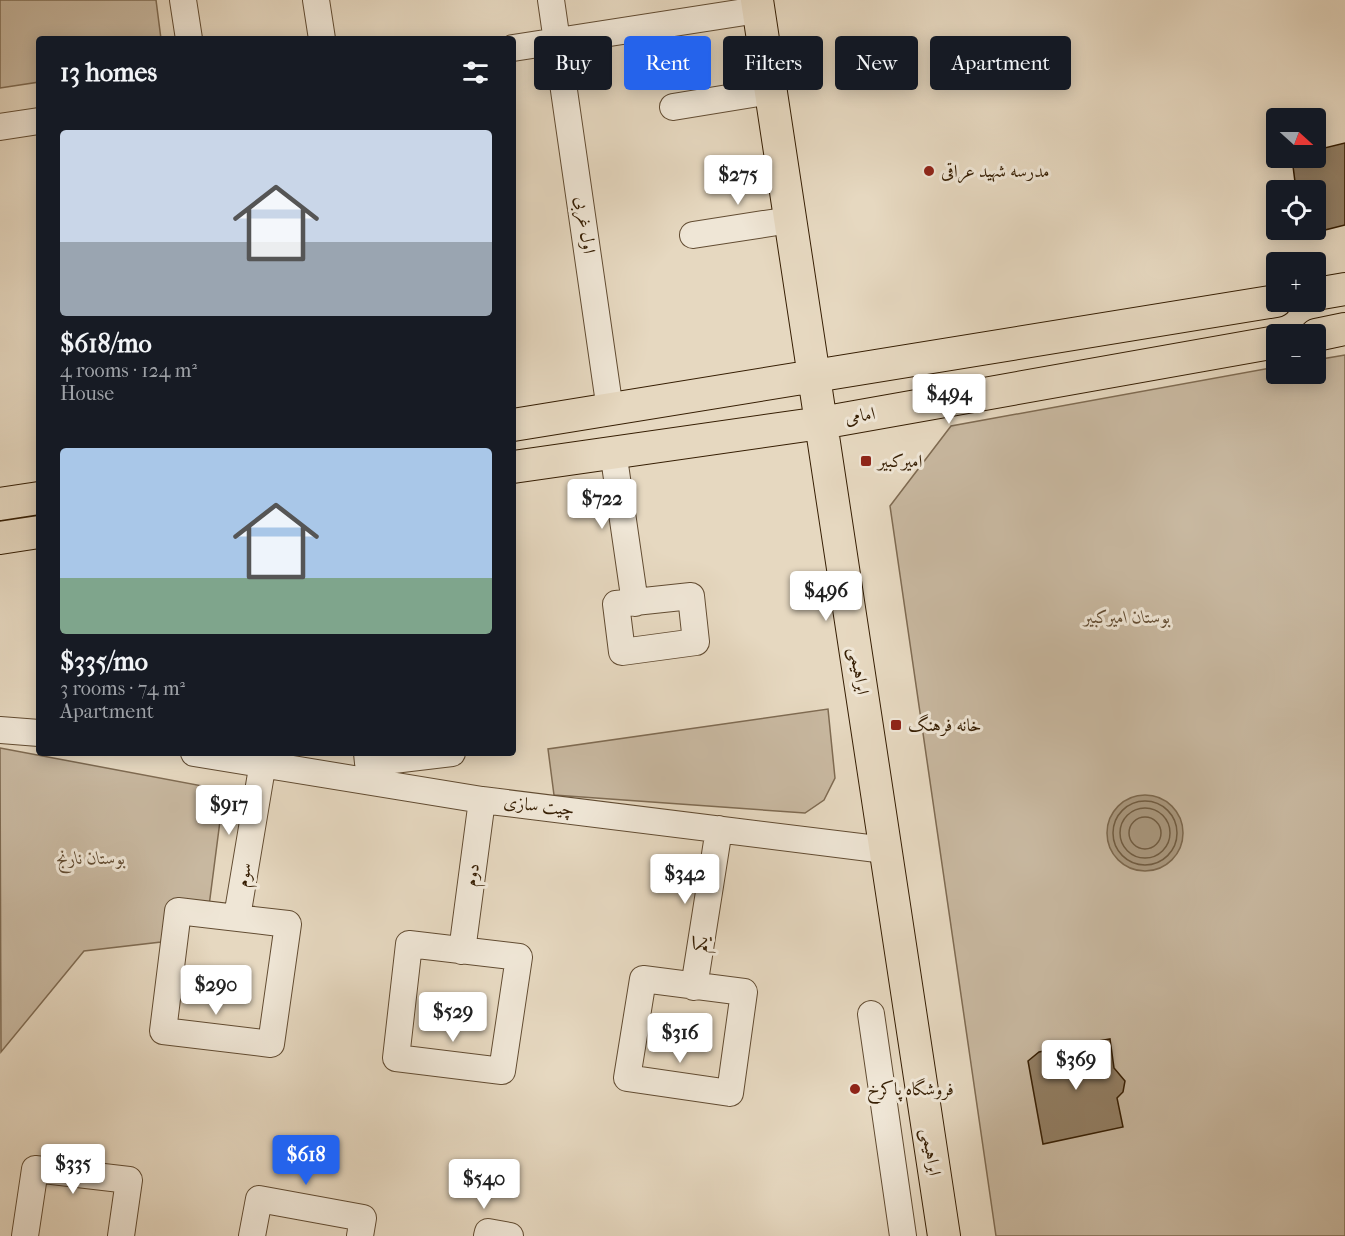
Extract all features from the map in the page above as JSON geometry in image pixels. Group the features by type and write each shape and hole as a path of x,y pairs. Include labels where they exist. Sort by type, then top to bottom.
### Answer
{"main road":[{"name":"ابراهیمی","path":"758,5 944,1236"},
{"path":"1326,292 1345,289"},
{"path":"516,424 814,378 1266,303"},
{"path":"1326,333 1345,329"},
{"name":"امامی","path":"516,467 821,423 1266,344"},
{"path":"610,410 613,452"},
{"path":"0,504 36,498"},
{"path":"0,538 36,532"}],"street":[{"path":"183,0 189,36"},
{"path":"316,0 322,36"},
{"path":"551,0 555,36"},
{"path":"584,36 758,5"},
{"path":"516,48 534,45"},
{"name":"اول غربی","path":"564,90 578,172 610,410"},
{"path":"673,107 771,91"},
{"path":"0,127 36,121"},
{"path":"693,235 790,219"},
{"path":"613,452 635,603"},
{"path":"0,730 36,733"},
{"name":"چیت سازی","path":"217,756 483,800 885,850"},
{"path":"367,756 368,762 424,756"},
{"name":"سوم","path":"237,917 263,762"},
{"name":"دوم","path":"462,951 483,800"},
{"name":"یکم","path":"694,987 718,829"},
{"path":"178,911 237,917 288,924 272,1044 163,1031 178,911"},
{"path":"409,944 462,951 519,957 502,1071 396,1058 409,944"},
{"path":"643,979 694,987 744,992 730,1093 627,1078 643,979"},
{"path":"871,1014 903,1236"},
{"path":"25,1236 35,1169 129,1180 121,1236"},
{"path":"252,1236 259,1199 363,1218 360,1236"},
{"path":"487,1236 488,1232 510,1236"}],"green space":[{"path":"0,0 156,0 161,36 36,36 36,82 0,88"},
{"name":"بوستان امیرکبیر","path":"1345,355 1345,1236 996,1236 890,506 951,426 1266,369 1266,384 1326,384 1326,358"},
{"path":"828,709 835,778 824,800 805,813 554,795 548,749"},
{"name":"بوستان نارنج","path":"0,748 224,790 209,906 171,904 161,942 84,951 1,1052"}],"water":[{"path":"1138,795 1152,795 1166,801 1177,812 1183,826 1180,848 1172,860 1152,871 1138,871 1124,865 1113,854 1107,840 1107,826 1113,812 1124,801"}],"building":[{"path":"1345,143 1345,225 1326,230 1326,180 1295,180 1293,168 1326,168 1326,148"},
{"path":"1110,1039 1114,1068 1125,1081 1123,1092 1117,1098 1123,1127 1043,1144 1028,1061 1039,1052"}],"place":[{"name":"مدرسه شهید عراقی","path":"929,171"},
{"name":"امیرکبیر","path":"866,461"},
{"name":"خانه فرهنگ","path":"896,725"},
{"name":"فروشگاه پاکرخ","path":"855,1089"}]}
